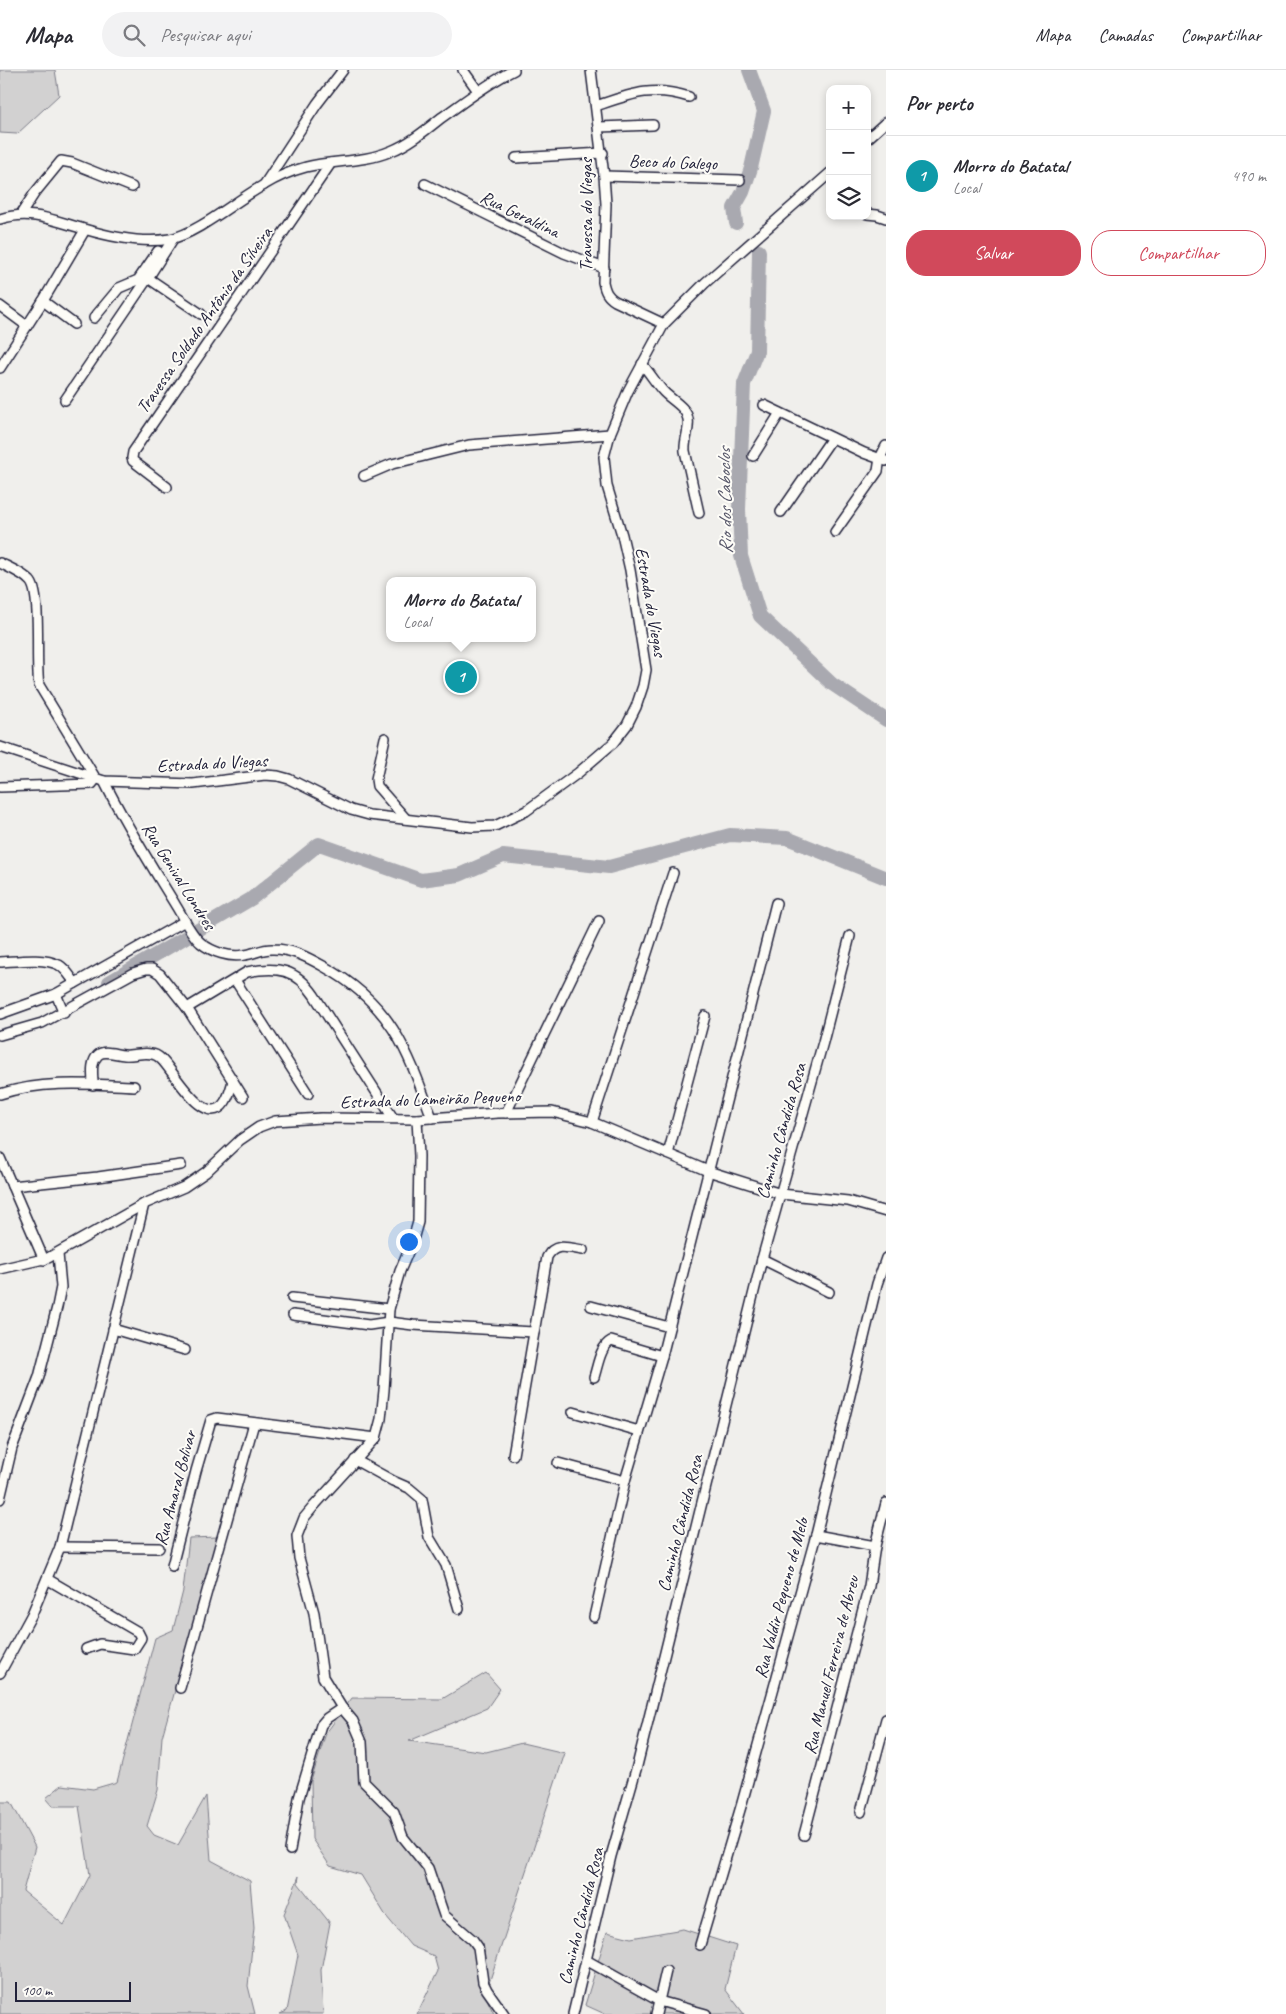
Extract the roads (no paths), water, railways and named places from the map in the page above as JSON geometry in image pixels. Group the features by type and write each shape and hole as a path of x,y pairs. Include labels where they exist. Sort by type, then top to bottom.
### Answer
{"street":[{"path":"264,185 317,104 344,70"},
{"path":"464,70 478,90"},
{"path":"0,219 21,214 42,217 85,230 151,242 169,239 192,230 264,185 291,172 306,167 367,159 392,151 414,139 478,90 514,70"},
{"name":"Travessa do Viegas","path":"592,70 603,153 606,204 603,282 608,297 664,324"},
{"path":"596,106 637,92 653,90 674,92 689,97"},
{"path":"871,135 886,122"},
{"path":"599,127 653,125"},
{"path":"516,158 603,153"},
{"path":"21,214 34,194 61,161 72,162 132,187"},
{"name":"Travessa Soldado Antônio da Silveira","path":"167,487 133,461 133,452 331,163"},
{"name":"Estrada do Viegas","path":"0,747 100,780 193,784 265,775 278,776 289,779 351,810 368,815 472,827 494,826 511,820 526,811 601,756 627,725 636,707 646,670 630,570 607,486 604,457 610,434 628,390 664,324 706,283 828,175"},
{"name":"Beco do Galego","path":"604,176 740,180"},
{"name":"Rua Geraldina","path":"425,184 564,253 604,268"},
{"path":"871,214 886,218"},
{"path":"0,368 28,326 85,230"},
{"path":"65,400 148,278 169,239"},
{"path":"94,318 119,288 138,280 169,239"},
{"path":"148,278 201,314"},
{"path":"43,301 74,324"},
{"path":"0,306 28,326"},
{"path":"642,364 662,391 684,409 688,417 684,441 685,451 699,513"},
{"path":"764,405 864,453 883,459"},
{"path":"753,456 780,413"},
{"path":"364,476 392,464 470,445 610,434"},
{"path":"781,512 832,438"},
{"path":"835,532 878,472 886,446"},
{"name":"Rua Genival Londres","path":"0,563 26,577 34,587 37,638 36,673 39,685 121,813 200,942 225,954 243,956 271,948 294,952 330,970 368,997 383,1012 394,1028 417,1077 432,1118"},
{"path":"385,738 376,779 377,786 406,819"},
{"name":"Estrada do Viegas","path":"0,787 42,784 85,785 100,780"},
{"path":"592,1122 673,873"},
{"path":"594,1617 625,1481 662,1356 776,903"},
{"path":"506,1113 600,921"},
{"path":"0,1014 56,994 186,922"},
{"name":"Caminho Cândida Rosa","path":"574,2014 611,1856 637,1766 762,1259 823,1042 850,936"},
{"path":"0,962 37,961 53,963 67,971 75,983"},
{"path":"0,1035 42,1023 64,1013 133,973 146,969 156,970 187,1008 243,1097"},
{"path":"187,1008 247,972 285,970 296,974 305,982 393,1118"},
{"path":"235,980 308,1094"},
{"path":"56,994 64,1013"},
{"path":"668,1154 705,1016"},
{"path":"93,1084 93,1065 98,1055 104,1052 124,1055 151,1053 158,1056 186,1092 208,1109 215,1110 221,1107 226,1101 233,1081"},
{"path":"0,1094 19,1088 50,1084 134,1086"},
{"name":"Estrada do Lameirão Pequeno","path":"0,1269 44,1260 58,1254 144,1204 184,1187 206,1172 240,1140 259,1127 275,1121 416,1119 552,1112 592,1122 708,1171 781,1194 848,1201 886,1212"},
{"path":"416,1119 419,1156 418,1222 389,1309 382,1409 376,1438 354,1460 304,1518 297,1536 299,1558 314,1614 322,1677 359,1732 362,1742 364,1782 394,1812 403,1837 428,1868 444,1915 478,1946 483,1982 504,2014"},
{"path":"0,1158 44,1260"},
{"path":"12,1186 98,1177 181,1165"},
{"path":"0,1673 32,1614 60,1547 144,1204"},
{"path":"513,1455 549,1252 558,1246 583,1250"},
{"path":"0,1499 12,1448 39,1377 55,1315 61,1287 58,1254"},
{"name":"Rua Valdir Pequeno de Melo","path":"700,1945 742,1803 816,1534 877,1284 886,1258"},
{"path":"762,1259 829,1292"},
{"path":"292,1298 389,1309"},
{"path":"591,1306 669,1327"},
{"path":"293,1315 369,1325 388,1322 413,1326 534,1332"},
{"path":"113,1329 185,1350"},
{"path":"594,1377 602,1350 611,1341 662,1356"},
{"path":"573,1412 639,1432"},
{"name":"Rua Amaral Bolivar","path":"172,1566 211,1420 217,1418 254,1423"},
{"path":"180,1688 254,1423 376,1438"},
{"path":"354,1460 409,1488 422,1499 428,1537 446,1566 459,1610"},
{"path":"558,1463 625,1481"},
{"name":"Rua Manuel Ferreira de Abreu","path":"804,1835 869,1586 875,1546 886,1503"},
{"path":"816,1534 875,1546"},
{"path":"60,1547 158,1548"},
{"path":"47,1579 138,1632 141,1638 134,1649 100,1644 86,1649"},
{"path":"290,1850 299,1798 321,1725 326,1718 342,1708"},
{"path":"862,1812 886,1719"},
{"path":"586,1960 659,2001 706,2014"},
{"path":"656,2014 666,1971"}],"waterway":[{"name":"Rio dos Caboclos","path":"736,223 734,208 743,192 751,168 764,111 749,70"},
{"name":"Rio dos Caboclos","path":"759,251 757,351 744,384 739,509 741,556 760,616 832,684 886,720"},
{"path":"109,982 251,899 319,844 421,880 459,875 503,856 609,867 730,835 787,838 886,878"}],"place":[{"name":"Morro do Batatal","path":"461,677"}]}
